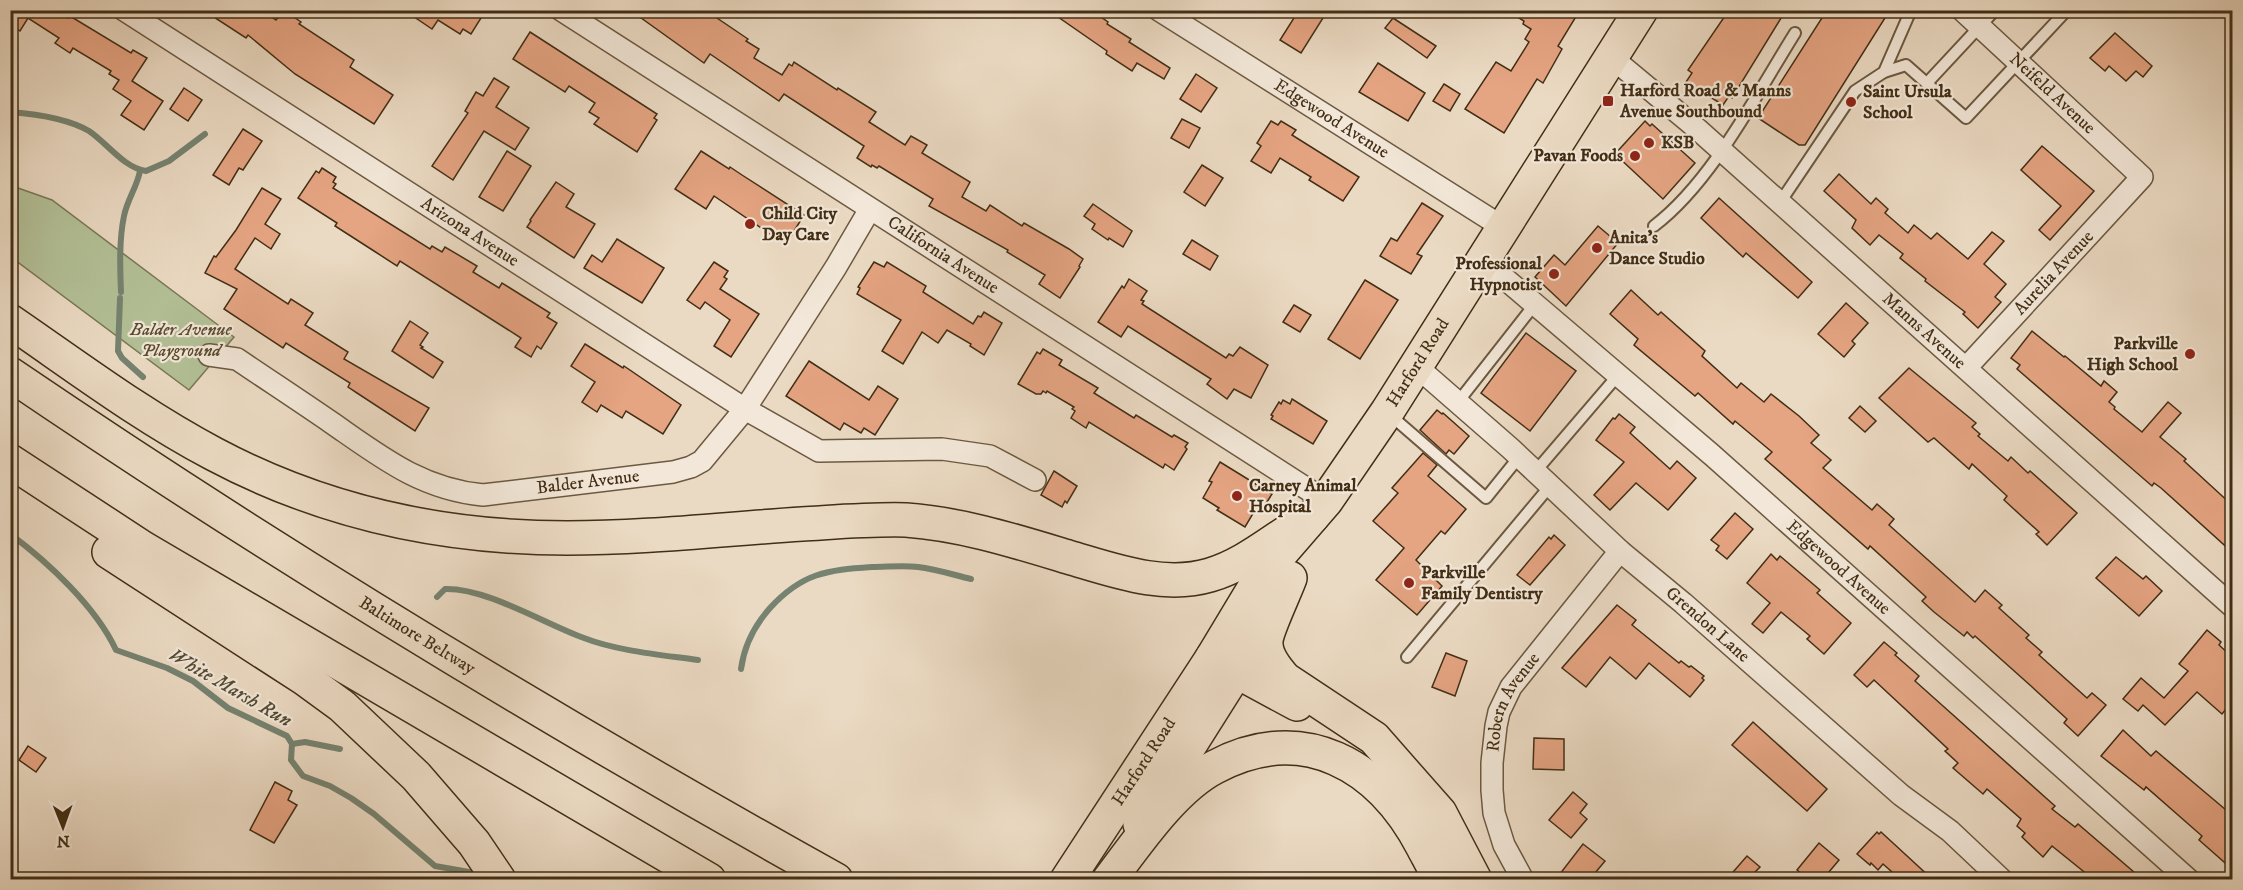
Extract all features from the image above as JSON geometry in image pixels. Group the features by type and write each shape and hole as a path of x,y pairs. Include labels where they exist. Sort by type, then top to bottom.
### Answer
{"main road":[{"name":"Harford Road","path":"1104,879 1224,665 1262,575 1319,509 1387,412 1641,10"},
{"path":"10,321 149,415 212,453 241,467 341,507 395,521 449,531 500,537 569,538 905,520 943,524 994,535 1145,578 1177,580 1206,577 1232,568 1319,509"},
{"name":"Baltimore Beltway","path":"10,374 258,537 434,648 704,806 836,879"},
{"path":"10,461 143,548 709,879"},
{"path":"10,475 126,564 305,679 342,706 416,776 474,843 499,879"},
{"name":"Harford Road","path":"1067,879 1290,579 1319,509"},
{"path":"1290,579 1266,641 1275,667 1285,679 1374,738 1440,813 1475,879"},
{"path":"1224,665 1389,754"},
{"path":"1109,879 1158,818 1185,789 1214,767 1247,754 1272,748 1302,749 1326,754 1366,775 1384,791 1402,813 1416,834 1439,879"}],"street":[{"name":"Arizona Avenue","path":"124,10 745,409 819,451 942,449 990,456 1035,480"},
{"name":"California Avenue","path":"561,10 870,209 1319,509"},
{"name":"Edgewood Avenue","path":"1159,10 1504,228"},
{"name":"Neifeld Avenue","path":"1962,10 2142,177"},
{"name":"Manns Avenue","path":"1611,57 1651,89 2232,606"},
{"name":"Aurelia Avenue","path":"1966,368 2142,177"},
{"name":"Balder Avenue","path":"209,355 237,359 396,466 428,483 476,495 603,482 673,472 692,467 709,454 745,409 836,267 870,209"},
{"name":"Edgewood Avenue","path":"1483,260 1618,374 2189,879"},
{"name":"Grendon Lane","path":"1416,366 1620,551 1683,603 1901,795 1950,831 2002,879"},
{"name":"Robern Avenue","path":"1523,879 1504,845 1494,813 1492,763 1499,712 1511,687 1620,551"}],"lane":[{"path":"1884,72 1911,10"},
{"path":"1927,83 1995,10"},
{"path":"1779,204 1855,91 1884,72 1906,65 1966,118 2067,10"},
{"path":"1654,226 1666,217 1707,172 1795,33"},
{"path":"1458,402 1535,304"},
{"path":"1407,657 1543,479 1618,374"},
{"path":"1387,412 1486,498 1519,457"}],"green space":[{"name":"Balder Avenue Playground","path":"11,188 18,188 52,200 234,337 189,390 11,257"}],"building":[{"path":"10,10 55,10 68,18 70,16 131,53 133,50 147,58 132,81 163,101 144,130 121,115 131,101 113,89 119,80 109,74 111,71 73,48 70,53 55,43 59,38 28,18 20,31 10,24"},
{"path":"203,10 261,10 276,20 284,10 301,22 299,24 354,60 350,67 393,95 374,124 295,74 248,35 246,38"},
{"path":"404,10 486,10 471,34 463,29 460,34 438,20 432,29"},
{"path":"630,10 705,10 759,49 754,58 782,75 789,64 792,66 794,62 876,112 869,122 905,145 911,136 927,145 922,153 970,182 962,197 986,211 990,205 1022,226 1024,223 1069,249 1083,259 1080,267 1060,298 1039,284 1045,275 1007,252 1008,250 929,206 933,199 879,166 877,168 872,165 871,167 857,158 864,146 784,94 779,101 710,54 704,63"},
{"path":"1048,10 1091,10 1108,22 1107,24 1131,39 1129,42 1170,68 1164,79 1137,63 1132,71"},
{"path":"1299,10 1328,10 1301,53 1280,40"},
{"path":"1506,10 1580,10 1558,46 1562,49 1543,83 1537,79 1504,133 1465,109 1496,62 1511,71 1529,42 1525,39 1531,29 1523,24 1524,21"},
{"path":"1729,10 1786,10 1732,98 1729,96 1723,105 1686,82 1692,73 1688,70"},
{"name":"Saint Ursula School","path":"1827,10 1890,10 1805,145 1799,145 1758,118"},
{"path":"1393,18 1436,46 1427,58 1385,28"},
{"path":"530,32 657,114 654,118 657,120 637,152 594,124 599,118 589,112 595,103 569,86 565,92 513,59"},
{"path":"2115,33 2152,66 2143,77 2136,71 2126,81 2109,66 2105,71 2090,58"},
{"path":"1378,63 1425,93 1408,121 1359,92"},
{"path":"1196,74 1217,88 1201,112 1180,99"},
{"path":"494,78 509,87 496,107 529,128 515,150 484,131 453,180 432,166 468,113 465,111 476,92 483,96"},
{"path":"1444,84 1460,94 1450,111 1433,101"},
{"path":"184,88 202,100 188,121 170,109"},
{"path":"1182,119 1200,128 1189,148 1171,138"},
{"path":"1271,121 1278,125 1281,121 1296,130 1292,135 1359,177 1343,201 1309,180 1311,177 1280,158 1271,173 1251,161 1261,146 1257,143"},
{"path":"1645,121 1650,126 1652,124 1695,163 1663,199 1615,154"},
{"path":"243,129 262,141 243,170 239,168 229,185 213,175"},
{"path":"2042,146 2094,191 2050,240 2039,230 2061,206 2021,170"},
{"path":"507,151 531,166 503,211 479,197"},
{"path":"701,151 804,215 791,236 785,231 779,240 714,196 706,209 675,189"},
{"path":"1202,165 1223,178 1205,206 1184,192"},
{"path":"322,168 336,177 333,182 336,184 333,188 430,249 432,246 442,252 445,247 477,266 473,272 499,288 502,283 550,313 547,317 557,323 541,349 537,346 531,357 515,347 521,338 400,261 397,266 335,226 337,223 298,198 316,171 319,173"},
{"path":"1839,174 1871,204 1876,198 1888,209 1885,213 1908,233 1914,225 1931,239 1937,233 1968,259 1992,232 2004,241 1984,264 2006,284 1995,297 2001,302 1978,328 1963,314 1965,312 1900,258 1903,254 1879,235 1870,245 1852,228 1856,220 1824,191"},
{"path":"556,182 574,194 566,207 595,224 574,258 527,227"},
{"path":"262,188 281,199 265,224 280,234 271,249 255,238 235,269 288,304 291,299 313,313 305,325 348,352 344,359 429,408 415,431 348,387 350,383 286,343 283,348 224,309 237,289 205,273 214,256 216,257 236,230"},
{"path":"1719,198 1812,282 1798,298 1746,253 1743,257 1701,218"},
{"path":"1422,203 1443,216 1417,254 1422,256 1411,274 1380,256 1391,238 1397,241"},
{"path":"1093,204 1132,231 1123,247 1092,229 1095,224 1084,216"},
{"path":"1598,226 1618,243 1566,306 1535,277 1554,255 1565,265"},
{"path":"617,239 664,268 642,303 584,268 592,255 602,262"},
{"path":"1192,240 1218,256 1210,270 1183,254"},
{"path":"714,262 728,271 724,277 727,279 720,289 759,314 731,357 714,346 730,320 705,302 700,309 687,300"},
{"path":"874,262 884,267 887,262 926,286 923,292 973,324 984,312 1002,323 984,355 970,346 971,344 947,330 938,343 922,332 903,364 882,351 901,320 857,294 860,288 858,287"},
{"path":"1129,279 1147,291 1141,300 1144,301 1142,304 1226,358 1229,354 1233,356 1240,347 1268,365 1251,398 1234,389 1227,399 1207,384 1211,379 1128,326 1121,337 1098,322"},
{"path":"1365,280 1398,300 1360,359 1328,339"},
{"path":"1631,290 1658,315 1661,312 1705,351 1702,356 1737,388 1741,383 1764,402 1771,394 1799,416 1819,435 1811,443 1831,460 1823,468 1872,510 1877,504 1894,519 1889,525 1975,602 1985,590 2002,605 1999,608 2029,635 2026,638 2042,652 2039,655 2087,698 2092,693 2106,705 2078,736 2064,723 2067,719 1975,636 1973,638 1967,632 1964,636 1934,612 1922,601 1926,597 1870,546 1868,549 1765,459 1772,452 1735,421 1733,424 1698,393 1695,396 1634,345 1638,339 1610,314"},
{"path":"1846,303 1868,323 1852,341 1855,344 1844,357 1818,334"},
{"path":"1294,305 1311,315 1300,332 1283,322"},
{"path":"410,321 428,333 420,345 423,347 421,348 443,362 433,378 392,351"},
{"path":"2032,331 2101,386 2104,381 2117,392 2109,402 2115,407 2114,409 2142,432 2168,402 2181,413 2160,437 2186,459 2184,461 2232,505 2232,552 2161,488 2154,483 2152,486 2017,369 2020,365 2011,358"},
{"path":"1526,333 1576,371 1530,431 1481,393"},
{"path":"585,344 623,368 624,366 681,405 663,434 626,411 622,418 601,405 597,412 582,402 595,382 571,366"},
{"path":"1043,349 1062,360 1059,365 1098,388 1094,393 1134,418 1136,415 1172,437 1174,435 1188,443 1185,447 1187,449 1174,470 1165,464 1163,468 1089,422 1086,428 1071,418 1075,411 1072,409 1074,407 1047,391 1036,394 1018,384 1037,352 1040,354"},
{"path":"809,361 869,400 878,386 898,399 875,435 864,428 861,433 844,423 840,430 786,396"},
{"path":"1909,368 1976,423 1972,427 1980,434 1978,436 2008,461 2011,457 2028,473 2030,471 2077,513 2047,545 2036,534 2039,532 2004,500 2007,496 1972,464 1969,469 1934,438 1928,442 1879,398"},
{"path":"1292,399 1327,421 1313,444 1271,419 1279,402 1281,404 1283,400 1290,404"},
{"path":"1860,406 1876,421 1865,432 1849,418"},
{"path":"1437,410 1469,436 1454,454 1449,450 1446,454 1420,430"},
{"path":"1619,414 1635,427 1630,433 1670,469 1677,461 1696,478 1668,510 1636,483 1610,510 1594,495 1624,462 1596,440 1613,418 1615,419"},
{"path":"1423,453 1437,465 1428,476 1466,509 1445,534 1441,531 1416,560 1442,586 1417,615 1376,580 1404,548 1373,521 1398,493 1392,488"},
{"name":"Carney Animal Hospital","path":"1220,462 1272,494 1260,513 1255,510 1245,527 1217,510 1219,508 1203,498 1212,482 1209,481"},
{"path":"1054,471 1077,486 1062,507 1041,495"},
{"path":"1735,513 1753,529 1727,559 1716,550 1719,546 1711,540"},
{"path":"1554,535 1565,545 1530,585 1517,575 1549,537 1551,539"},
{"path":"1771,554 1777,560 1780,556 1820,590 1817,593 1851,623 1824,654 1807,639 1810,636 1781,612 1763,633 1752,624 1770,603 1747,583"},
{"path":"2116,557 2143,579 2146,576 2162,591 2139,616 2096,578"},
{"path":"1617,605 1636,620 1632,625 1679,663 1681,661 1691,666 1704,676 1702,678 1704,680 1690,697 1649,663 1636,679 1610,657 1586,687 1562,668"},
{"path":"2207,630 2221,642 2219,645 2232,657 2232,702 2222,714 2197,692 2165,725 2143,705 2138,711 2123,699 2141,678 2164,698 2188,671 2179,664"},
{"path":"1884,642 1919,676 1915,681 2055,806 2052,809 2075,827 2078,824 2142,879 2093,879 2052,846 2043,857 2022,837 2025,833 2017,826 2021,819 1987,789 1983,794 1953,768 1958,763 1945,751 1948,749 1874,680 1867,687 1854,675"},
{"path":"1446,653 1467,661 1455,696 1432,687"},
{"path":"1753,722 1827,789 1807,811 1732,745"},
{"path":"2123,730 2151,756 2156,751 2232,815 2232,869 2199,840 2202,836 2146,787 2144,790 2101,756"},
{"path":"1534,738 1564,739 1564,770 1533,769"},
{"path":"28,746 46,758 36,772 19,760"},
{"path":"275,782 292,791 288,800 297,805 274,843 250,830"},
{"path":"1573,792 1587,804 1580,813 1587,819 1571,838 1549,820"},
{"path":"1877,832 1879,834 1881,832 1932,879 1900,879 1883,864 1878,870 1857,854"},
{"path":"1819,843 1839,860 1823,879 1808,879 1797,870"},
{"path":"1583,844 1605,861 1590,879 1556,879"},
{"path":"1747,856 1760,867 1748,879 1727,879"}],"waterway":[{"path":"10,112 51,117 71,123 89,131 130,165 146,171 169,161 205,134"},
{"path":"121,292 122,225 125,210 140,171"},
{"path":"120,298 118,351 122,358 143,377"},
{"name":"White Marsh Run","path":"10,534 70,586 96,618 116,650 167,668 193,681 228,708 287,736 292,744 291,760 303,776 330,786 351,798 374,814 435,866 469,872"},
{"path":"741,669 747,644 764,615 782,596 804,580 828,572 856,568 907,566 931,569 971,579"},
{"path":"437,597 445,589 479,594 597,642 640,652 698,660"},
{"path":"292,744 305,742 340,749"}],"place":[{"name":"Harford Road & Manns Avenue Southbound","path":"1608,101"},
{"name":"Saint Ursula School","path":"1851,102"},
{"name":"KSB","path":"1649,143"},
{"name":"Pavan Foods","path":"1635,156"},
{"name":"Child City Day Care","path":"750,224"},
{"name":"Anita's Dance Studio","path":"1597,248"},
{"name":"Professional Hypnotist","path":"1554,274"},
{"name":"Parkville High School","path":"2190,354"},
{"name":"Carney Animal Hospital","path":"1237,496"},
{"name":"Parkville Family Dentistry","path":"1409,583"}]}
